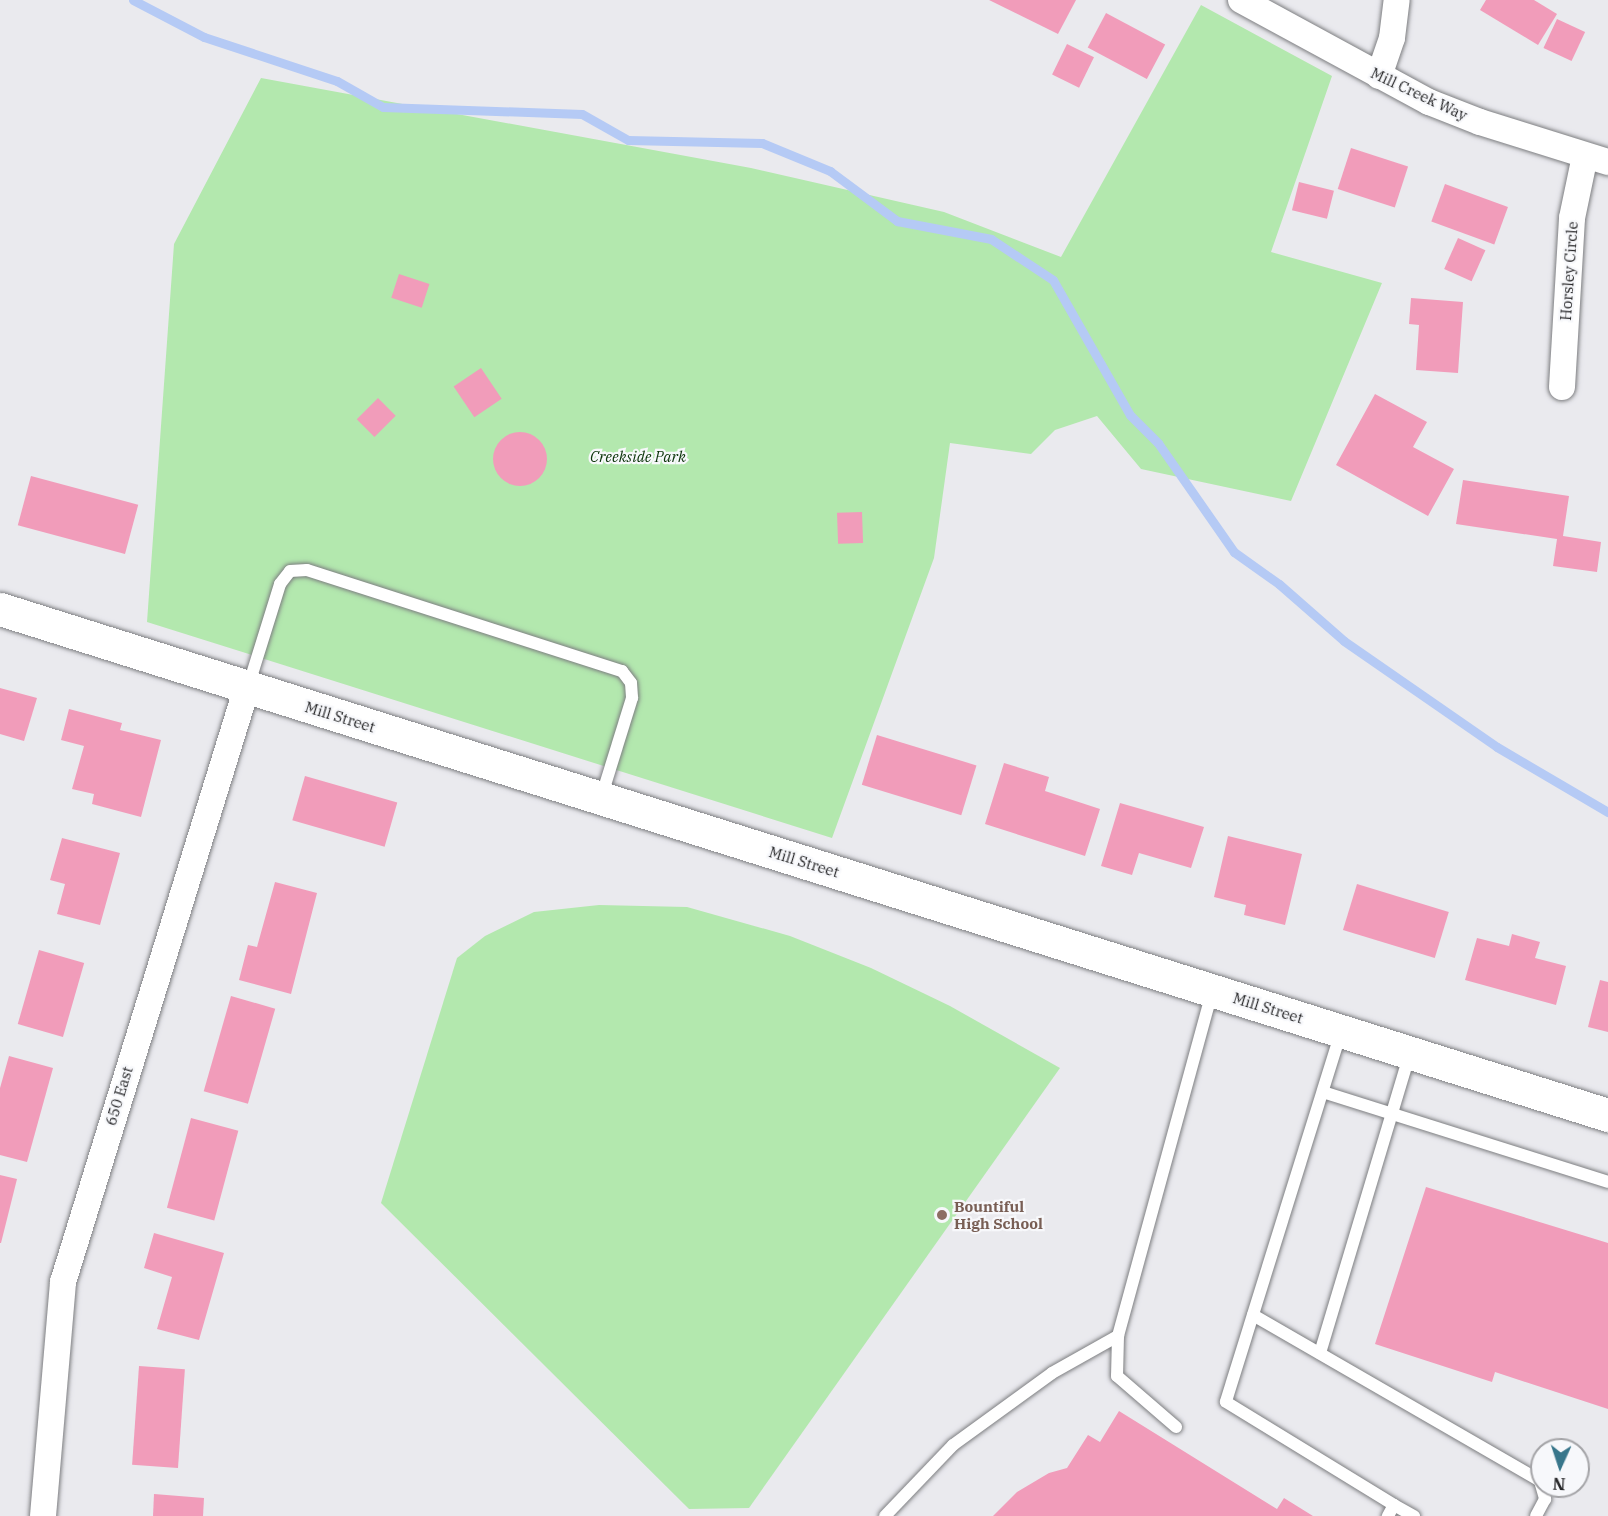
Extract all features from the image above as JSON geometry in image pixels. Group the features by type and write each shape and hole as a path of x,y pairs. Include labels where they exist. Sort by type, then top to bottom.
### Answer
{"street":[{"name":"Mill Creek Way","path":"1241,0 1379,76 1480,122 1597,159"},
{"path":"1379,76 1392,38 1398,0"},
{"name":"Horsley Circle","path":"1562,387 1572,218 1597,159"},
{"name":"Mill Street","path":"0,609 1608,1115"},
{"name":"650 East","path":"44,1516 63,1282 248,687"}],"lane":[{"path":"248,687 280,584 290,571 307,570 622,671 631,683 632,698 601,799"},
{"path":"1176,1427 1117,1377 1118,1336 1212,991"},
{"path":"1342,1031 1226,1402 1391,1511 1414,1516"},
{"path":"1320,1353 1410,1053"},
{"path":"1323,1092 1608,1182"},
{"path":"1253,1315 1540,1480 1545,1499 1536,1516"},
{"path":"885,1516 953,1444 1052,1373 1118,1336"}],"green space":[{"name":"Creekside Park","path":"1201,5 1332,76 1271,252 1382,283 1291,501 1141,469 1097,416 1055,430 1031,454 950,443 934,558 832,838 147,622 174,244 261,78 751,168 944,212 1061,257"},
{"path":"599,905 687,907 790,936 871,968 950,1006 1060,1068 749,1508 689,1509 381,1203 457,958 485,936 534,912"}],"building":[{"path":"989,0 1076,0 1058,34"},
{"path":"1486,0 1534,0 1557,14 1538,45 1480,10"},
{"path":"1106,13 1165,44 1147,79 1088,47"},
{"path":"1557,19 1585,32 1572,61 1543,48"},
{"path":"1067,44 1094,57 1079,88 1052,75"},
{"path":"1351,148 1408,167 1395,207 1338,189"},
{"path":"1299,182 1334,191 1327,219 1292,210"},
{"path":"1445,184 1508,207 1494,245 1431,222"},
{"path":"1458,238 1485,250 1472,281 1444,269"},
{"path":"399,274 429,284 422,308 391,298"},
{"path":"1411,298 1463,302 1458,373 1416,370 1419,325 1409,324"},
{"path":"481,368 502,399 474,417 454,386"},
{"path":"1375,394 1427,422 1413,447 1454,469 1428,516 1336,465"},
{"path":"378,398 396,416 374,437 357,419"},
{"path":"520,432 530,434 539,440 545,449 547,459 545,469 539,478 530,484 520,486 510,484 501,478 495,469 493,459 495,449 501,440 510,434"},
{"path":"31,476 138,505 125,554 18,525"},
{"path":"1463,480 1569,496 1563,536 1601,542 1597,572 1553,566 1557,539 1456,524"},
{"path":"862,512 863,543 838,544 837,513"},
{"path":"0,688 37,698 24,741 0,734"},
{"path":"69,709 122,723 120,730 161,740 141,817 92,804 94,794 72,789 84,746 61,740"},
{"path":"877,735 976,765 961,815 862,785"},
{"path":"1004,763 1049,777 1045,791 1100,809 1085,856 985,824"},
{"path":"305,776 397,802 385,847 292,820"},
{"path":"1120,803 1204,827 1191,868 1139,853 1132,875 1101,866"},
{"path":"1228,836 1302,854 1285,925 1244,915 1246,905 1214,897"},
{"path":"62,838 120,853 100,925 57,914 65,884 50,880"},
{"path":"275,882 317,893 291,994 239,980 248,945 257,947"},
{"path":"1357,884 1449,912 1435,958 1343,930"},
{"path":"1512,934 1540,942 1535,958 1566,966 1556,1005 1465,980 1477,938 1509,946"},
{"path":"39,950 84,963 63,1037 18,1024"},
{"path":"1600,980 1608,982 1608,1032 1588,1027"},
{"path":"231,996 275,1009 248,1104 204,1091"},
{"path":"9,1056 53,1068 27,1162 0,1155 0,1088"},
{"path":"191,1118 238,1131 214,1221 167,1208"},
{"path":"0,1175 17,1179 1,1243 0,1243"},
{"path":"1426,1187 1608,1243 1608,1409 1495,1372 1492,1382 1375,1344"},
{"path":"154,1233 224,1253 199,1340 157,1329 172,1277 144,1268"},
{"path":"139,1366 185,1369 178,1468 132,1465"},
{"path":"1119,1411 1277,1509 1284,1498 1313,1516 993,1516 1017,1492 1049,1473 1067,1468 1088,1435 1100,1442"},
{"path":"154,1494 204,1498 203,1516 153,1516"}],"waterway":[{"path":"133,0 204,37 337,81 383,107 582,114 628,140 762,143 830,171 897,221 991,239 1053,280 1130,415 1158,443 1234,552 1279,584 1344,641 1497,747 1608,812"}],"place":[{"name":"Bountiful High School","path":"942,1215"}]}
